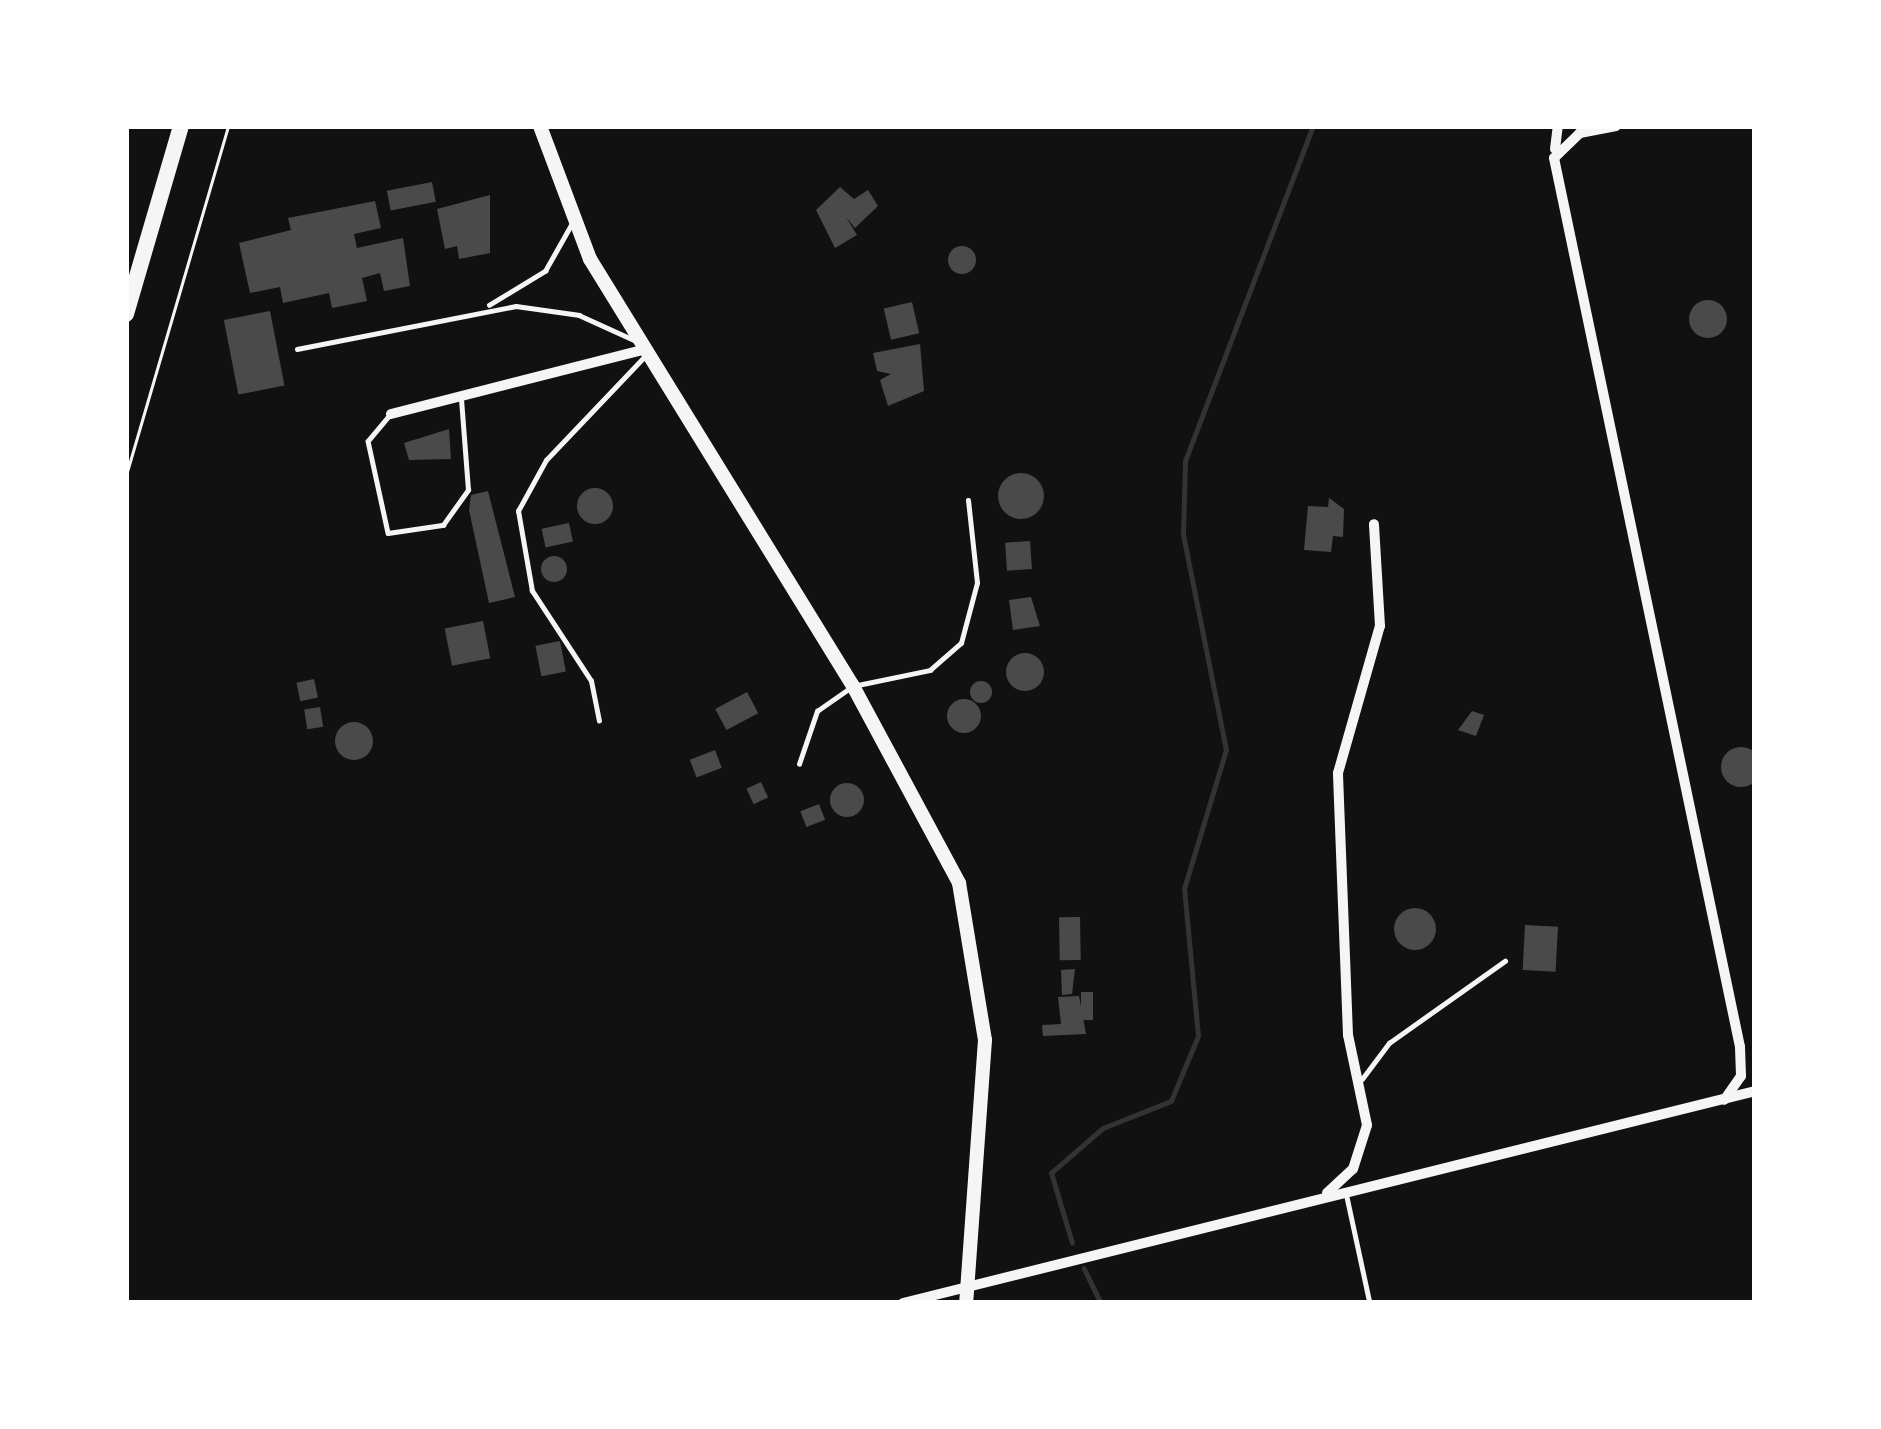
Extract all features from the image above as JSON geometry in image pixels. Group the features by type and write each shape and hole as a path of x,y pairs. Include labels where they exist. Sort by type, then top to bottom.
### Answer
{"highway":[{"path":"126,314 181,126"}],"main road":[{"path":"540,126 572,222 854,686 942,844 976,948 985,1040 966,1296"}],"street":[{"path":"1558,126 1554,158 1740,1047 1741,1076 1724,1100"},
{"path":"1554,158 1580,133 1616,126"},
{"path":"391,414 646,349"},
{"path":"1319,1198 1353,1169 1365,1140 1338,773 1380,626 1374,524"},
{"path":"903,1303 966,1296 1319,1198 1755,1091"}],"lane":[{"path":"484,307 544,271 572,222"},
{"path":"297,350 484,307 549,308 646,349 619,372 545,460 518,511 532,591 591,680 599,721"},
{"path":"391,414 368,441 388,533 443,525 468,490 460,396"},
{"path":"799,764 808,721 854,686 930,670 961,643 977,583 968,500"},
{"path":"1359,1084 1389,1043 1505,962"},
{"path":"1346,1192 1370,1303"}],"path":[{"path":"126,475 228,126"}],"building":[{"path":"432,182 436,202 391,210 387,191"},
{"path":"840,187 854,199 868,190 878,206 855,228 846,217 857,235 835,248 816,210"},
{"path":"490,195 490,253 459,259 457,246 445,249 437,209"},
{"path":"375,201 381,228 354,234 357,248 403,238 410,286 384,291 380,273 362,278 367,301 332,308 329,293 283,303 280,287 250,293 239,243 291,230 288,218"},
{"path":"962,246 972,250 976,260 972,270 962,274 952,270 948,260 952,250"},
{"path":"1708,300 1722,305 1727,319 1722,333 1708,338 1694,333 1689,319 1694,305"},
{"path":"912,302 919,333 891,340 884,309"},
{"path":"270,311 285,386 238,395 224,320"},
{"path":"920,344 924,391 888,406 880,380 891,374 877,371 873,353"},
{"path":"449,429 451,459 409,460 404,443"},
{"path":"1021,473 1037,480 1044,496 1037,512 1021,519 1005,512 998,496 1005,480"},
{"path":"595,488 608,493 613,506 608,519 595,524 582,519 577,506 582,493"},
{"path":"488,491 515,597 489,603 469,510 471,495"},
{"path":"1329,498 1344,509 1343,537 1333,536 1331,552 1304,550 1308,506 1328,507"},
{"path":"569,523 573,542 546,547 542,529"},
{"path":"1030,541 1032,569 1007,571 1005,543"},
{"path":"554,556 567,569 554,582 541,569"},
{"path":"1031,597 1040,626 1013,630 1009,600"},
{"path":"483,621 490,658 452,666 445,628"},
{"path":"560,641 566,671 541,676 535,646"},
{"path":"1025,653 1039,658 1044,672 1039,686 1025,691 1011,686 1006,672 1011,658"},
{"path":"314,679 318,698 300,701 296,683"},
{"path":"981,681 992,692 981,703 970,692"},
{"path":"747,692 758,713 726,730 715,709"},
{"path":"964,699 976,704 981,716 976,728 964,733 952,728 947,716 952,704"},
{"path":"320,707 323,727 307,729 304,710"},
{"path":"1472,711 1484,715 1476,736 1458,730"},
{"path":"354,722 367,728 373,741 367,754 354,760 341,754 335,741 341,728"},
{"path":"1741,747 1755,753 1761,767 1755,781 1741,787 1727,781 1721,767 1727,753"},
{"path":"715,750 722,768 697,777 690,760"},
{"path":"761,782 768,797 754,804 746,789"},
{"path":"847,783 859,788 864,800 859,812 847,817 835,812 830,800 835,788"},
{"path":"819,804 825,820 806,827 800,811"},
{"path":"1415,908 1430,914 1436,929 1430,944 1415,950 1400,944 1394,929 1400,914"},
{"path":"1059,917 1080,917 1081,960 1060,960"},
{"path":"1525,925 1558,927 1556,972 1523,970"},
{"path":"1075,969 1072,994 1062,995 1061,970"},
{"path":"1081,992 1093,992 1093,1020 1081,1020"},
{"path":"1079,996 1086,1034 1043,1036 1042,1025 1061,1024 1058,997"}],"waterway":[{"path":"1072,1243 1051,1173 1103,1128 1171,1101 1198,1036 1184,889 1226,750 1183,534 1185,461 1313,126"},
{"path":"1084,1268 1101,1303"}]}
